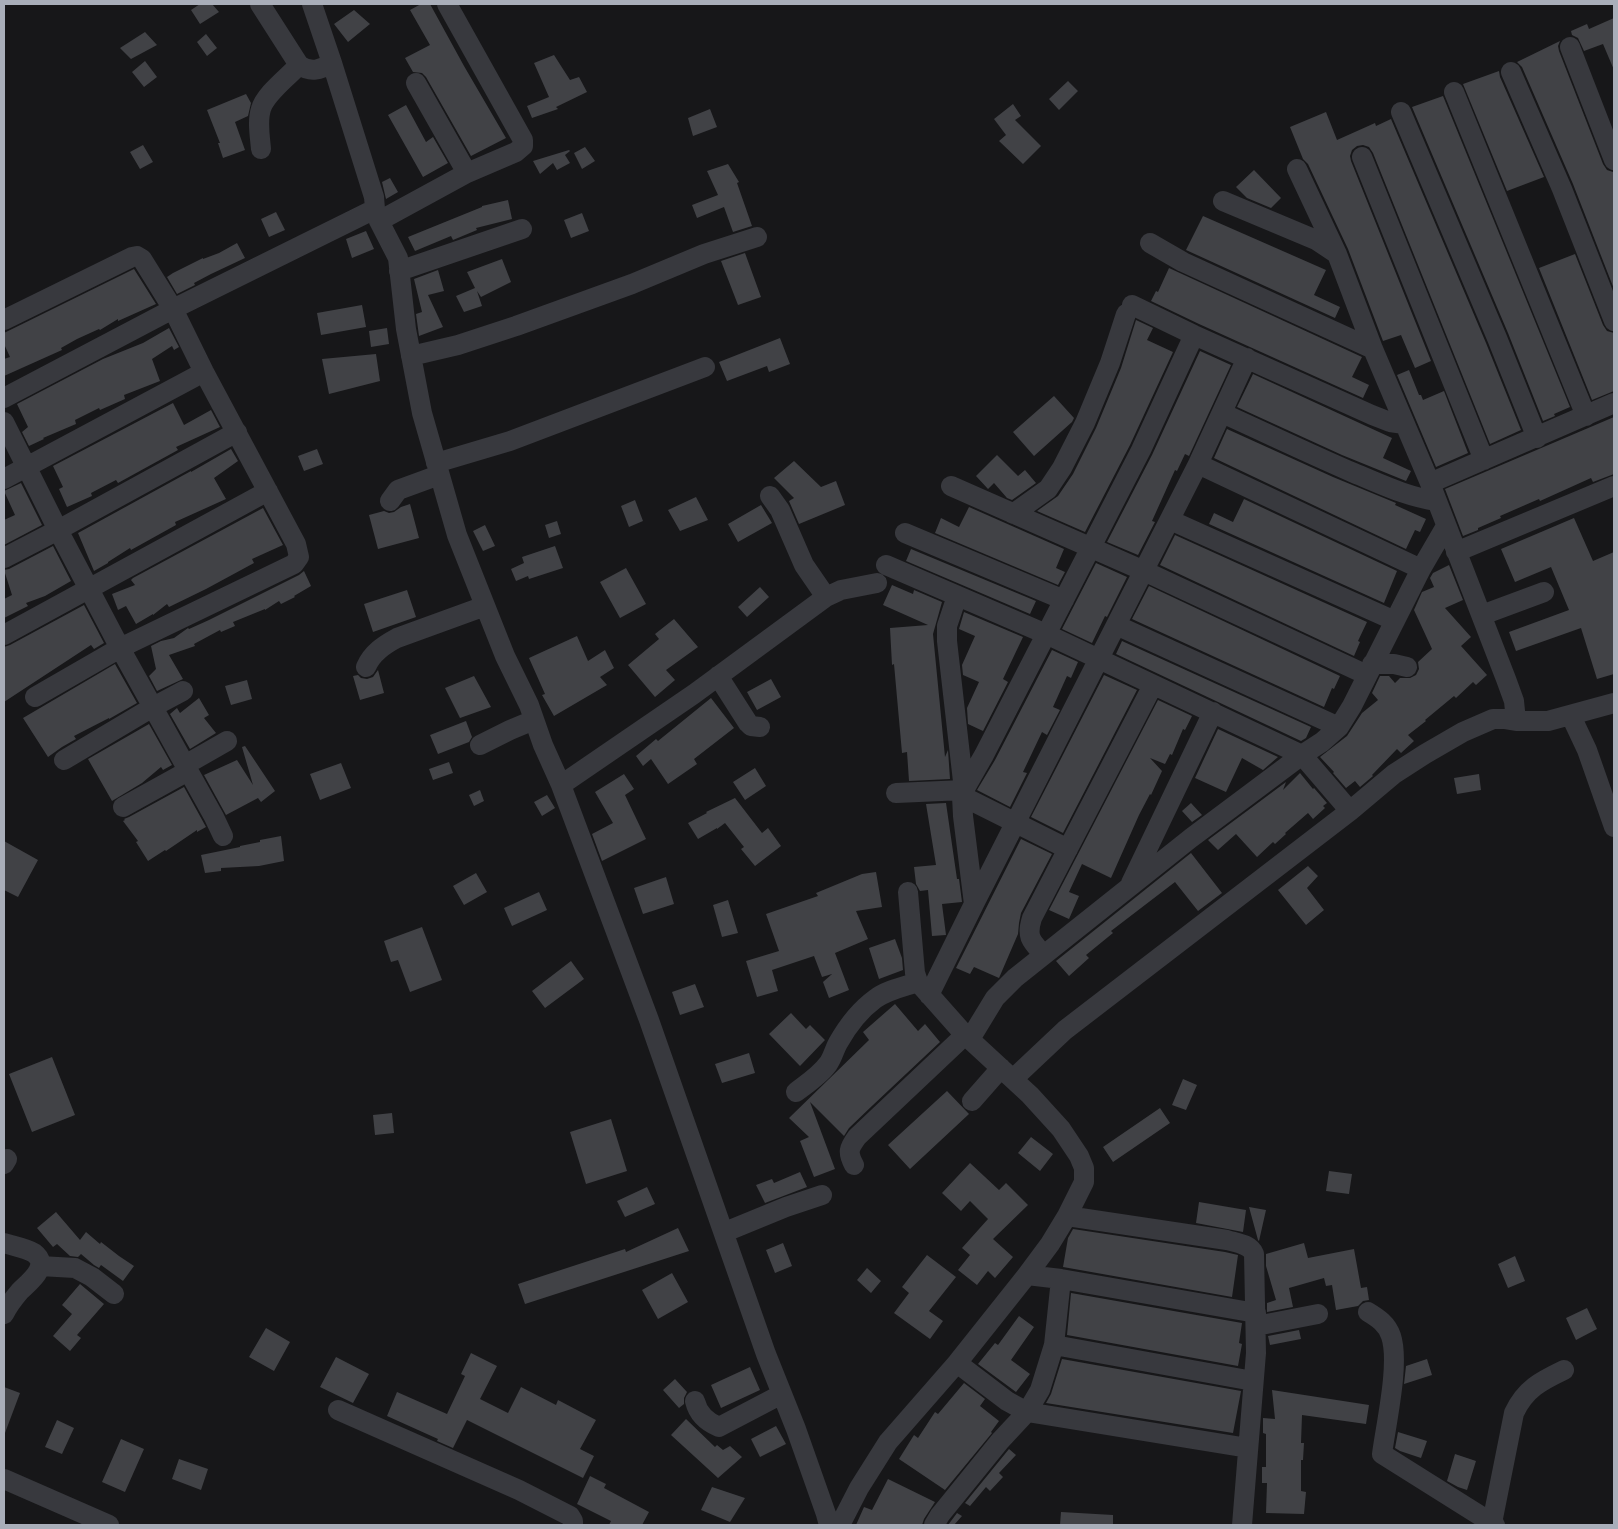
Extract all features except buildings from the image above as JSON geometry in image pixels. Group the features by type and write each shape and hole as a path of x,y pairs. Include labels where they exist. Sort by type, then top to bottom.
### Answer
{"street":[{"path":"260,4 299,65 306,70 312,71 322,69 332,63"},
{"path":"312,4 374,197 377,215 398,258 411,356 422,413 457,535 505,656 529,705 561,784 649,1020 725,1232 766,1354 826,1514 828,1525"},
{"path":"4,398 173,309 516,152 523,146 523,140 447,4"},
{"path":"1570,47 1614,160"},
{"path":"261,148 259,130 260,110 267,97 299,65"},
{"path":"1511,72 1562,189 1614,321"},
{"path":"416,83 467,173"},
{"path":"1454,92 1586,416"},
{"path":"1401,112 1498,338 1537,438"},
{"path":"1362,156 1484,460"},
{"path":"1297,169 1337,254 1373,349 1482,615 1514,701 1516,721"},
{"path":"1223,201 1316,240 1337,254"},
{"path":"399,271 522,229"},
{"path":"411,356 458,345 632,284 704,254 757,237"},
{"path":"1150,243 1182,262 1373,349"},
{"path":"4,320 137,256 142,259 173,309 204,372 296,544 299,557 294,564 120,648 35,698"},
{"path":"1013,514 1048,489 1062,468 1085,423 1129,310 1194,335 1372,415 1390,422 1404,424"},
{"path":"963,793 1141,450 1194,335"},
{"path":"923,989 974,904 1016,824 1198,464 1246,358"},
{"path":"390,501 398,490 438,469 705,367"},
{"path":"4,479 204,372"},
{"path":"1222,413 1404,494 1422,499 1484,460 1614,403"},
{"path":"4,422 88,588 223,836"},
{"path":"4,558 237,432"},
{"path":"1198,464 1421,569"},
{"path":"951,486 1369,670 1394,664 1407,667"},
{"path":"1456,552 1614,486"},
{"path":"4,635 268,491"},
{"path":"770,496 780,510 804,565 826,597"},
{"path":"1170,520 1395,621"},
{"path":"854,1165 849,1156 850,1146 857,1136 967,1037 995,998 1015,978 1206,826 1322,742 1339,727 1352,706 1421,569 1446,526"},
{"path":"905,533 1064,600"},
{"path":"561,784 644,730 826,597 881,574 957,596 1046,634 1302,755 1350,811"},
{"path":"1482,615 1544,592"},
{"path":"957,596 946,626 974,904"},
{"path":"366,667 375,654 397,638 485,606"},
{"path":"1116,626 1339,727"},
{"path":"718,676 748,723 752,726 760,727"},
{"path":"1044,955 1031,941 1029,927 1032,918 1153,685"},
{"path":"64,760 183,691"},
{"path":"972,1100 1350,811 1394,774 1425,754 1463,732 1493,719 1548,721 1614,703"},
{"path":"1129,887 1213,712"},
{"path":"1571,716 1587,750 1614,827"},
{"path":"480,745 534,720"},
{"path":"123,807 227,741"},
{"path":"896,793 963,793 1016,824 1068,849"},
{"path":"840,1525 859,1488 888,1442 957,1363 1027,1275 1050,1244 1084,1182 1084,1168 1079,1156 1061,1129 1007,1073 967,1037 923,989 915,973 908,892"},
{"path":"796,1092 821,1073 830,1062 837,1044 861,1011 876,998 887,992 923,989"},
{"path":"725,1232 786,1207 822,1195"},
{"path":"1067,1216 1227,1240 1249,1246 1254,1254 1256,1352 1242,1525"},
{"path":"4,1243 32,1252 37,1256 40,1266 40,1269 21,1290 4,1314"},
{"path":"40,1266 75,1268 92,1277 114,1294"},
{"path":"1027,1275 1060,1279 1256,1319 1318,1314"},
{"path":"934,1525 994,1448 1027,1412 1040,1390 1054,1345 1060,1279"},
{"path":"1368,1312 1384,1323 1391,1335 1394,1351 1393,1379 1382,1454 1493,1524 1514,1413 1519,1402 1542,1380 1564,1370"},
{"path":"1054,1345 1253,1381"},
{"path":"957,1363 1007,1401 1027,1412 1248,1448"},
{"path":"694,1401 699,1413 712,1424 719,1427 782,1394"},
{"path":"338,1410 519,1490 570,1516 573,1525"},
{"path":"4,1479 109,1525"}]}
